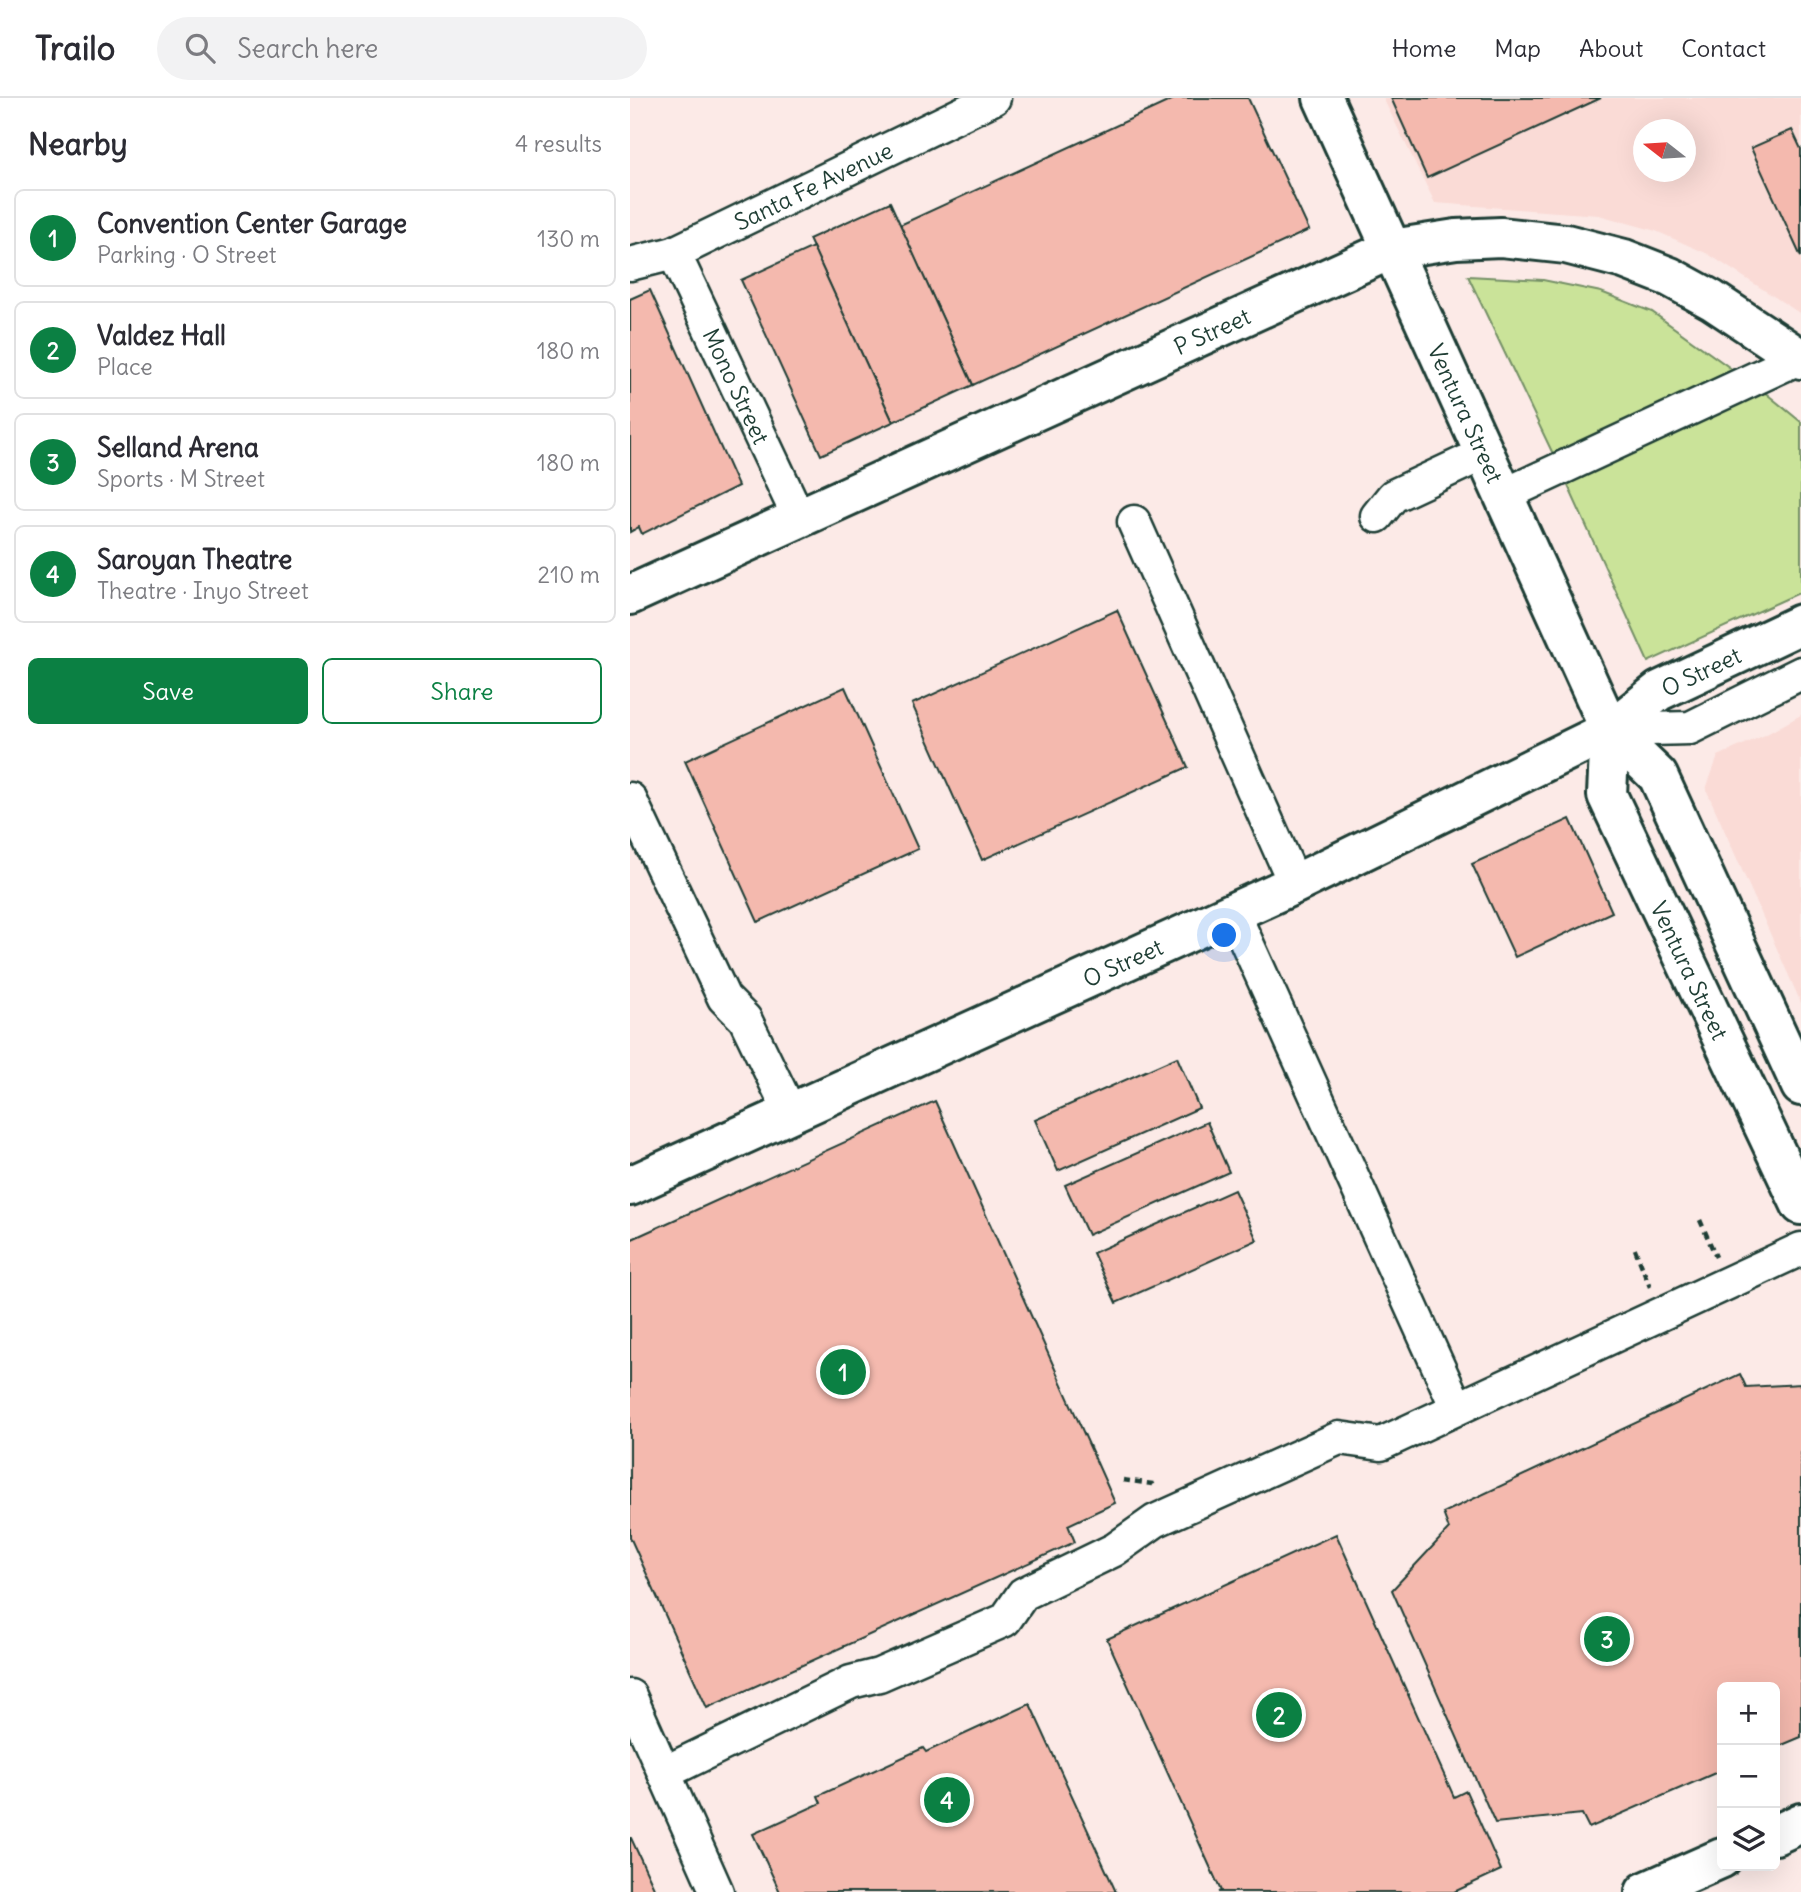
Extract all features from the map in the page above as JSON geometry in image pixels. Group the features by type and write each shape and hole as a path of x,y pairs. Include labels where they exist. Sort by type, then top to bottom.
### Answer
{"main road":[{"name":"Ventura Street","path":"1324,98 1610,730 1658,776 1801,1086"},
{"name":"P Street","path":"630,595 1392,249 1456,239 1501,237 1566,244 1624,259 1670,277 1712,300 1800,359"},
{"name":"O Street","path":"630,1186 1295,884 1610,730 1659,691 1801,624"},
{"name":"Ventura Street","path":"1610,730 1607,795 1801,1205"},
{"path":"1780,1833 1801,1823"},
{"path":"1645,1892 1717,1860"}],"street":[{"name":"Santa Fe Avenue","path":"630,264 674,253 993,98"},
{"name":"Mono Street","path":"674,253 799,518"},
{"path":"1494,473 1800,359"},
{"path":"1134,522 1295,884"},
{"name":"O Street","path":"1610,730 1690,728 1801,673"},
{"path":"630,799 724,999 745,1019 791,1114"},
{"path":"1233,912 1457,1408"},
{"path":"664,1773 851,1682 879,1675 1005,1620 1023,1594 1114,1550 1155,1521 1339,1438 1381,1444 1801,1249"},
{"path":"630,1696 717,1892"}],"path":[{"path":"1700,1220 1717,1260"},
{"path":"1635,1249 1651,1290"}],"shaded area":[{"path":"1383,98 1801,98 1801,314 1708,254 1656,231 1599,215 1435,203"},
{"path":"1801,715 1801,1003 1706,789 1718,756"}],"green space":[{"path":"1468,276 1543,280 1601,292 1652,312 1768,395 1801,422 1801,592 1648,662 1565,479"}],"building":[{"path":"1176,98 1248,98 1309,230 973,385 900,225"},
{"path":"1391,98 1601,98 1427,178"},
{"path":"1792,130 1801,149 1801,257 1751,148"},
{"path":"890,202 973,385 893,422 809,239"},
{"path":"813,247 893,422 821,455 741,280"},
{"path":"650,290 738,486 642,534 639,527 630,532 630,299"},
{"path":"1117,610 1188,767 982,860 912,704"},
{"path":"845,687 918,849 758,922 685,761"},
{"path":"1570,819 1612,912 1515,957 1472,864"},
{"path":"1177,1057 1199,1108 1058,1171 1035,1120"},
{"path":"935,1101 1115,1503 1068,1525 1075,1542 707,1708 630,1537 630,1240"},
{"path":"1207,1122 1229,1172 1088,1235 1065,1185"},
{"path":"1234,1190 1257,1240 1116,1303 1093,1253"},
{"path":"1740,1374 1746,1387 1801,1384 1801,1737 1780,1746 1780,1682 1717,1682 1717,1772 1589,1828 1582,1814 1495,1823 1392,1590 1449,1529 1443,1513"},
{"path":"1336,1534 1454,1797 1466,1791 1501,1870 1454,1892 1218,1892 1221,1891 1107,1639"},
{"path":"1030,1704 1116,1892 780,1892 753,1834 821,1803 818,1796 923,1748 926,1752"},
{"path":"631,1838 656,1892 630,1892"}],"place":[{"name":"Convention Center Garage","path":"843,1372"},
{"name":"Selland Arena","path":"1607,1639"},
{"name":"Valdez Hall","path":"1279,1715"},
{"name":"Saroyan Theatre","path":"947,1800"}]}
